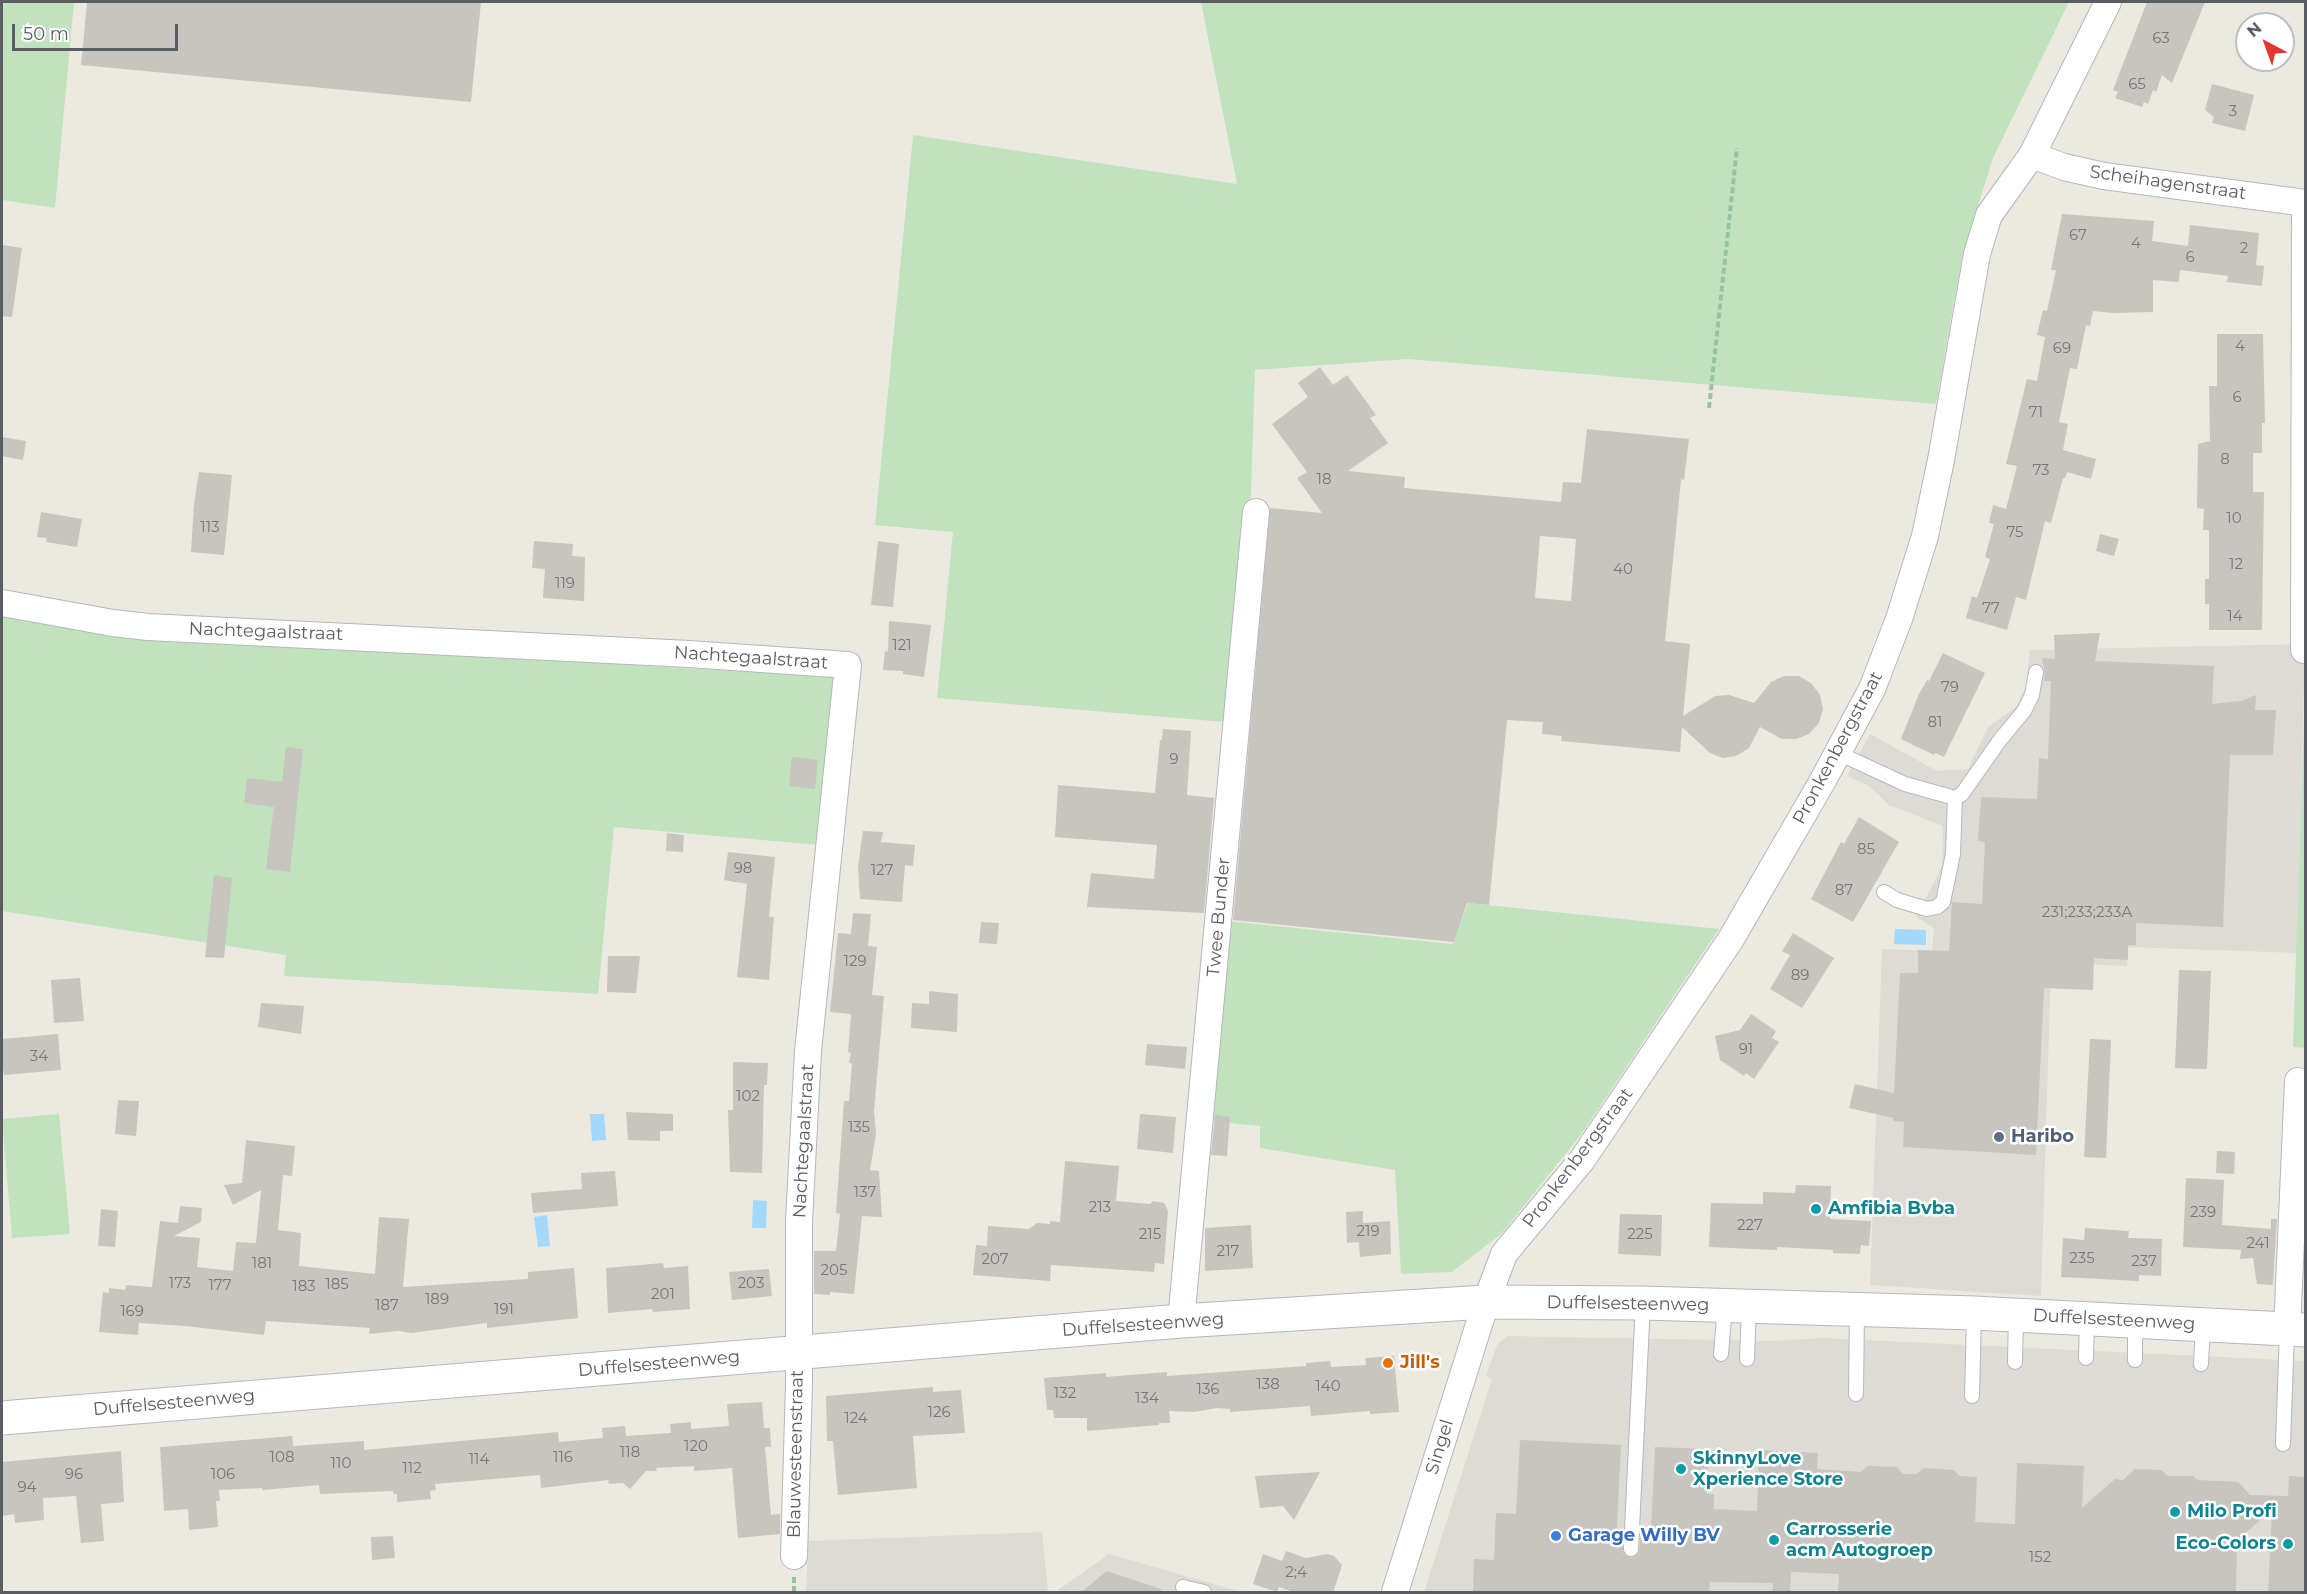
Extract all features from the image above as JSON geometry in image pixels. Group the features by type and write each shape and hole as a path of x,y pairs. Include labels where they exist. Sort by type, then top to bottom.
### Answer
{"street":[{"name":"Pronkenbergstraat","path":"1486,1302 1504,1254 1582,1160 1731,939 1863,707 1885,659 1925,536 1941,460 1977,254 1989,214 2032,155 2108,2"},
{"name":"Scheihagenstraat","path":"2032,155 2064,167 2104,176 2305,203"},
{"path":"2304,650 2305,203"},
{"name":"Twee Bunder","path":"1182,1321 1257,512"},
{"name":"Nachtegaalstraat","path":"2,603 93,620 148,627 848,664 808,1051 799,1221 799,1353"},
{"path":"2296,1330 2298,1081"},
{"name":"Duffelsesteenweg","path":"2,1418 1182,1321 1486,1302 1643,1303 1974,1313 2296,1330"},
{"name":"Singel","path":"1395,1593 1486,1302"},
{"name":"Blauwesteenstraat","path":"794,1556 799,1353"}],"lane":[{"path":"1838,753 1905,784 1955,798 1970,785 2000,740 2024,711 2032,695 2036,672"},
{"path":"1884,892 1897,900 1927,909 1937,907 1943,902 1953,854 1955,798"},
{"path":"1631,1549 1643,1303"},
{"path":"1721,1354 1737,1307"},
{"path":"1737,1307 1748,1359"},
{"path":"1856,1394 1857,1310"},
{"path":"1972,1395 1974,1313"},
{"path":"2015,1362 2016,1316"},
{"path":"2086,1358 2087,1320"},
{"path":"2135,1321 2135,1360"},
{"path":"2201,1364 2203,1325"},
{"path":"2283,1444 2296,1330"},
{"path":"1183,1587 1204,1593"}],"path":[{"path":"1709,408 1737,148"}],"shaded area":[{"path":"2305,644 2297,953 2128,947 2127,966 2051,963 2041,1296 1870,1285 1882,949 1932,951 1934,928 1916,917 1942,866 1943,826 1889,805 1869,786 1847,776 1870,734 1937,771 1968,769 1988,727 2016,707 2026,686 2030,650"},
{"path":"1507,1336 1771,1341 1822,1338 2305,1361 2305,1592 1424,1592 1492,1379 1486,1376 1497,1345"},
{"path":"1042,1532 1048,1592 806,1592 808,1541"},
{"path":"1109,1554 1242,1592 1055,1592"}],"green space":[{"path":"2,2 74,2 55,208 2,200"},
{"path":"1201,2 2069,2 1993,158 1962,257 1936,404 1408,359 1255,370 1251,494 1225,722 937,698 953,532 875,525 913,135 1237,184"},
{"path":"2,612 155,636 832,677 835,682 819,845 614,827 598,994 284,976 286,955 2,911"},
{"path":"2305,687 2306,1048 2293,1047"},
{"path":"1468,903 1719,929 1580,1136 1501,1234 1452,1272 1401,1274 1395,1170 1260,1148 1260,1126 1208,1121 1227,921 1453,944"},
{"path":"59,1114 70,1234 12,1238 2,1119"}],"water":[{"path":"1895,929 1926,930 1926,945 1894,944"},
{"path":"590,1114 604,1114 606,1140 592,1141"},
{"path":"753,1200 767,1201 766,1228 752,1228"},
{"path":"547,1215 550,1246 538,1247 534,1217"}],"building":[{"path":"87,2 481,2 471,102 81,65"},
{"path":"2147,2 2205,2 2172,83 2162,75 2156,92 2153,90 2148,104 2144,102 2142,107 2115,98 2118,92 2113,90"},
{"path":"2212,84 2254,95 2245,131 2212,123 2214,117 2205,110"},
{"path":"2062,214 2154,221 2152,241 2188,246 2190,225 2259,233 2256,265 2264,266 2262,286 2227,282 2228,276 2180,270 2179,282 2153,280 2153,312 2093,311 2090,326 2086,325 2077,369 2070,368 2059,422 2068,424 2063,450 2096,459 2091,479 2067,472 2063,478 2051,523 2045,521 2026,600 2016,597 2007,630 1966,618 1972,596 1977,598 1990,559 1985,557 1994,524 1989,523 1993,505 2006,509 2017,466 2006,464 2027,379 2037,381 2045,337 2037,335 2043,310 2047,311 2056,270 2051,270"},
{"path":"2,245 22,248 12,317 2,316"},
{"path":"2217,334 2263,334 2265,423 2262,423 2262,453 2253,453 2253,492 2264,492 2262,630 2209,630 2209,604 2205,604 2205,579 2209,579 2209,530 2203,530 2204,509 2197,508 2198,444 2210,441 2209,386 2217,386"},
{"path":"1320,367 1333,385 1347,375 1376,415 1370,418 1388,443 1348,471 1405,477 1404,488 1561,502 1563,482 1581,483 1587,429 1689,439 1684,480 1681,479 1665,641 1690,644 1683,716 1715,696 1729,695 1754,703 1771,682 1784,676 1799,676 1811,683 1820,695 1823,709 1819,723 1809,734 1796,739 1782,739 1760,727 1749,748 1736,756 1723,758 1710,753 1682,727 1680,752 1561,741 1562,736 1542,734 1543,722 1507,720 1489,905 1467,903 1454,942 1233,920 1270,508 1322,513 1297,478 1307,472 1272,424 1308,397 1298,383","holes":["1540,536 1576,539 1571,601 1535,598"]},
{"path":"2,437 26,441 23,460 2,456"},
{"path":"199,472 232,475 224,555 191,552"},
{"path":"41,512 82,519 77,547 46,542 47,538 37,537"},
{"path":"2100,534 2119,539 2114,556 2096,551"},
{"path":"534,541 573,544 572,556 585,557 584,601 543,598 545,569 532,568"},
{"path":"878,541 899,544 893,607 871,605"},
{"path":"889,621 931,625 924,677 903,674 903,671 883,670 885,651 888,652"},
{"path":"2100,633 2095,661 2214,666 2212,704 2241,701 2256,695 2255,710 2276,710 2273,755 2230,755 2223,927 2136,923 2136,945 2128,945 2128,960 2094,958 2093,990 2044,988 2036,1155 1903,1147 1904,1122 1849,1108 1855,1084 1894,1093 1900,973 1918,973 1918,950 1949,951 1952,902 1982,904 1985,842 1978,841 1981,797 2037,799 2039,758 2048,759 2051,681 2044,681 2042,658 2055,659 2054,635"},
{"path":"1943,653 1985,673 1944,757 1935,753 1934,755 1901,739 1919,694 1927,680 1929,681"},
{"path":"1163,729 1191,731 1187,795 1214,798 1204,913 1087,907 1091,873 1154,879 1157,845 1055,837 1058,785 1155,793"},
{"path":"286,747 303,749 290,872 266,869 274,807 244,803 247,778 282,782"},
{"path":"792,757 818,760 815,789 789,786"},
{"path":"1859,817 1899,842 1853,922 1811,899 1841,842 1844,844"},
{"path":"863,831 883,832 881,842 915,845 913,866 905,865 902,902 860,899 858,866"},
{"path":"667,833 684,835 683,852 666,851"},
{"path":"728,852 775,857 769,917 774,917 769,980 737,977 747,884 724,880"},
{"path":"214,875 232,878 224,958 205,957"},
{"path":"853,913 871,914 868,946 877,947 872,995 884,996 874,1111 876,1134 870,1170 879,1171 882,1217 862,1216 854,1294 830,1292 830,1295 814,1294 814,1251 836,1251 840,1214 836,1213 844,1101 849,1101 852,1064 849,1062 851,1053 848,1052 851,1014 830,1012 838,933 851,934"},
{"path":"981,922 999,923 997,944 979,943"},
{"path":"1793,933 1834,958 1802,1008 1770,989 1790,955 1782,951"},
{"path":"608,956 640,956 636,993 607,992"},
{"path":"2179,970 2211,971 2207,1069 2175,1068"},
{"path":"80,978 84,1021 54,1023 51,980"},
{"path":"929,991 958,994 957,1032 911,1028 912,1003 929,1004"},
{"path":"261,1003 304,1006 301,1034 258,1027"},
{"path":"1751,1014 1776,1031 1772,1038 1779,1042 1754,1079 1746,1073 1744,1076 1720,1060 1715,1036 1740,1030"},
{"path":"58,1034 61,1070 4,1075 2,1039"},
{"path":"2090,1039 2111,1040 2106,1158 2084,1157"},
{"path":"1147,1044 1187,1047 1185,1069 1145,1065"},
{"path":"733,1062 768,1063 767,1085 764,1085 762,1173 730,1172 728,1110 733,1110"},
{"path":"118,1100 139,1101 136,1136 115,1134"},
{"path":"626,1112 673,1114 673,1131 660,1131 660,1141 628,1140"},
{"path":"1140,1114 1176,1117 1173,1153 1137,1149"},
{"path":"1215,1115 1230,1117 1227,1156 1211,1155"},
{"path":"246,1140 295,1146 292,1176 283,1175 278,1230 301,1233 299,1266 375,1274 379,1217 409,1219 403,1287 528,1279 528,1272 574,1268 578,1318 487,1328 487,1323 411,1333 399,1331 369,1334 370,1328 266,1321 264,1335 139,1323 138,1335 99,1332 103,1292 109,1293 109,1288 125,1290 126,1285 152,1287 160,1221 178,1223 180,1206 202,1208 201,1222 174,1236 200,1238 197,1267 233,1271 236,1242 256,1243 261,1190 233,1205 224,1185 242,1183"},
{"path":"2217,1151 2235,1152 2234,1174 2216,1173"},
{"path":"1065,1161 1119,1166 1116,1201 1164,1203 1168,1211 1164,1264 1155,1263 1154,1272 1051,1265 1050,1281 973,1275 976,1245 987,1246 988,1226 1029,1229 1037,1223 1060,1222"},
{"path":"615,1171 618,1206 533,1213 531,1193 582,1189 581,1173"},
{"path":"2186,1178 2224,1180 2222,1225 2271,1229 2271,1219 2277,1219 2273,1285 2257,1284 2253,1258 2240,1259 2241,1250 2183,1247"},
{"path":"1796,1185 1831,1186 1830,1219 1871,1221 1869,1246 1861,1245 1860,1254 1777,1247 1777,1250 1709,1247 1711,1203 1763,1204 1763,1192 1795,1193"},
{"path":"101,1209 118,1211 115,1247 98,1246"},
{"path":"1363,1211 1363,1223 1390,1221 1391,1254 1360,1257 1359,1242 1347,1243 1346,1212"},
{"path":"1620,1214 1662,1215 1661,1256 1618,1254"},
{"path":"1251,1225 1253,1268 1205,1271 1205,1228"},
{"path":"2085,1228 2129,1231 2128,1238 2162,1239 2161,1276 2139,1275 2139,1281 2061,1277 2063,1238 2084,1240"},
{"path":"663,1263 664,1268 688,1266 690,1309 653,1312 652,1309 608,1313 606,1268"},
{"path":"769,1269 772,1296 732,1300 729,1272"},
{"path":"1394,1356 1399,1412 1370,1414 1370,1411 1311,1416 1310,1406 1230,1412 1230,1409 1217,1408 1194,1412 1169,1411 1170,1423 1159,1423 1159,1425 1087,1431 1087,1418 1054,1418 1053,1410 1047,1410 1044,1378 1106,1373 1106,1377 1167,1372 1167,1376 1306,1366 1306,1363 1330,1361 1331,1367 1366,1365 1365,1358"},
{"path":"933,1387 933,1392 961,1390 965,1433 913,1436 917,1488 838,1495 833,1441 827,1441 826,1396"},
{"path":"762,1402 764,1428 770,1428 771,1447 765,1447 771,1515 780,1514 780,1534 738,1538 732,1468 694,1471 694,1466 656,1468 657,1471 646,1471 630,1489 623,1483 609,1484 608,1480 541,1488 540,1475 435,1484 436,1490 430,1491 431,1499 397,1502 397,1494 393,1491 320,1494 319,1485 262,1490 262,1488 219,1490 220,1501 216,1501 218,1527 189,1530 188,1509 164,1511 160,1447 292,1436 293,1446 364,1441 364,1450 558,1432 559,1442 603,1438 602,1428 625,1426 626,1436 671,1433 670,1424 691,1422 691,1429 729,1426 727,1404"},
{"path":"1520,1440 1621,1445 1617,1528 1623,1528 1623,1553 1631,1558 1639,1553 1641,1529 1651,1529 1655,1447 1709,1449 1707,1494 1714,1494 1714,1509 1757,1511 1759,1450 1818,1453 1817,1469 1861,1472 1867,1466 1897,1467 1903,1474 1917,1474 1924,1468 1954,1470 1959,1476 1977,1477 1975,1522 2015,1524 2017,1463 2084,1466 2082,1508 2115,1479 2123,1480 2135,1469 2161,1470 2168,1476 2194,1476 2197,1480 2238,1482 2250,1495 2288,1496 2289,1476 2306,1477 2306,1593 2268,1593 2272,1510 2237,1540 2236,1593 1838,1593 1839,1574 1791,1572 1790,1593 1772,1593 1773,1583 1710,1582 1709,1593 1473,1593 1474,1559 1494,1560 1496,1513 1516,1514"},
{"path":"121,1451 124,1502 101,1504 104,1541 81,1543 76,1496 43,1498 44,1520 15,1523 14,1514 2,1516 2,1462"},
{"path":"1320,1472 1294,1520 1283,1506 1260,1508 1255,1476"},
{"path":"393,1536 395,1558 372,1560 371,1537"},
{"path":"1286,1551 1306,1558 1328,1554 1334,1556 1342,1565 1333,1593 1297,1593 1279,1587 1277,1592 1253,1584 1263,1554 1282,1561"},
{"path":"1107,1571 1161,1589 1161,1593 1080,1593"}],"place":[{"name":"Haribo","path":"1999,1137"},
{"name":"Amfibia Bvba","path":"1816,1209"},
{"name":"Jill's","path":"1388,1363"},
{"name":"SkinnyLove Xperience Store","path":"1681,1469"},
{"name":"Milo Profi","path":"2175,1512"},
{"name":"Garage Willy BV","path":"1556,1536"},
{"name":"Carrosserie acm Autogroep","path":"1774,1540"},
{"name":"Eco-Colors","path":"2288,1544"}]}
